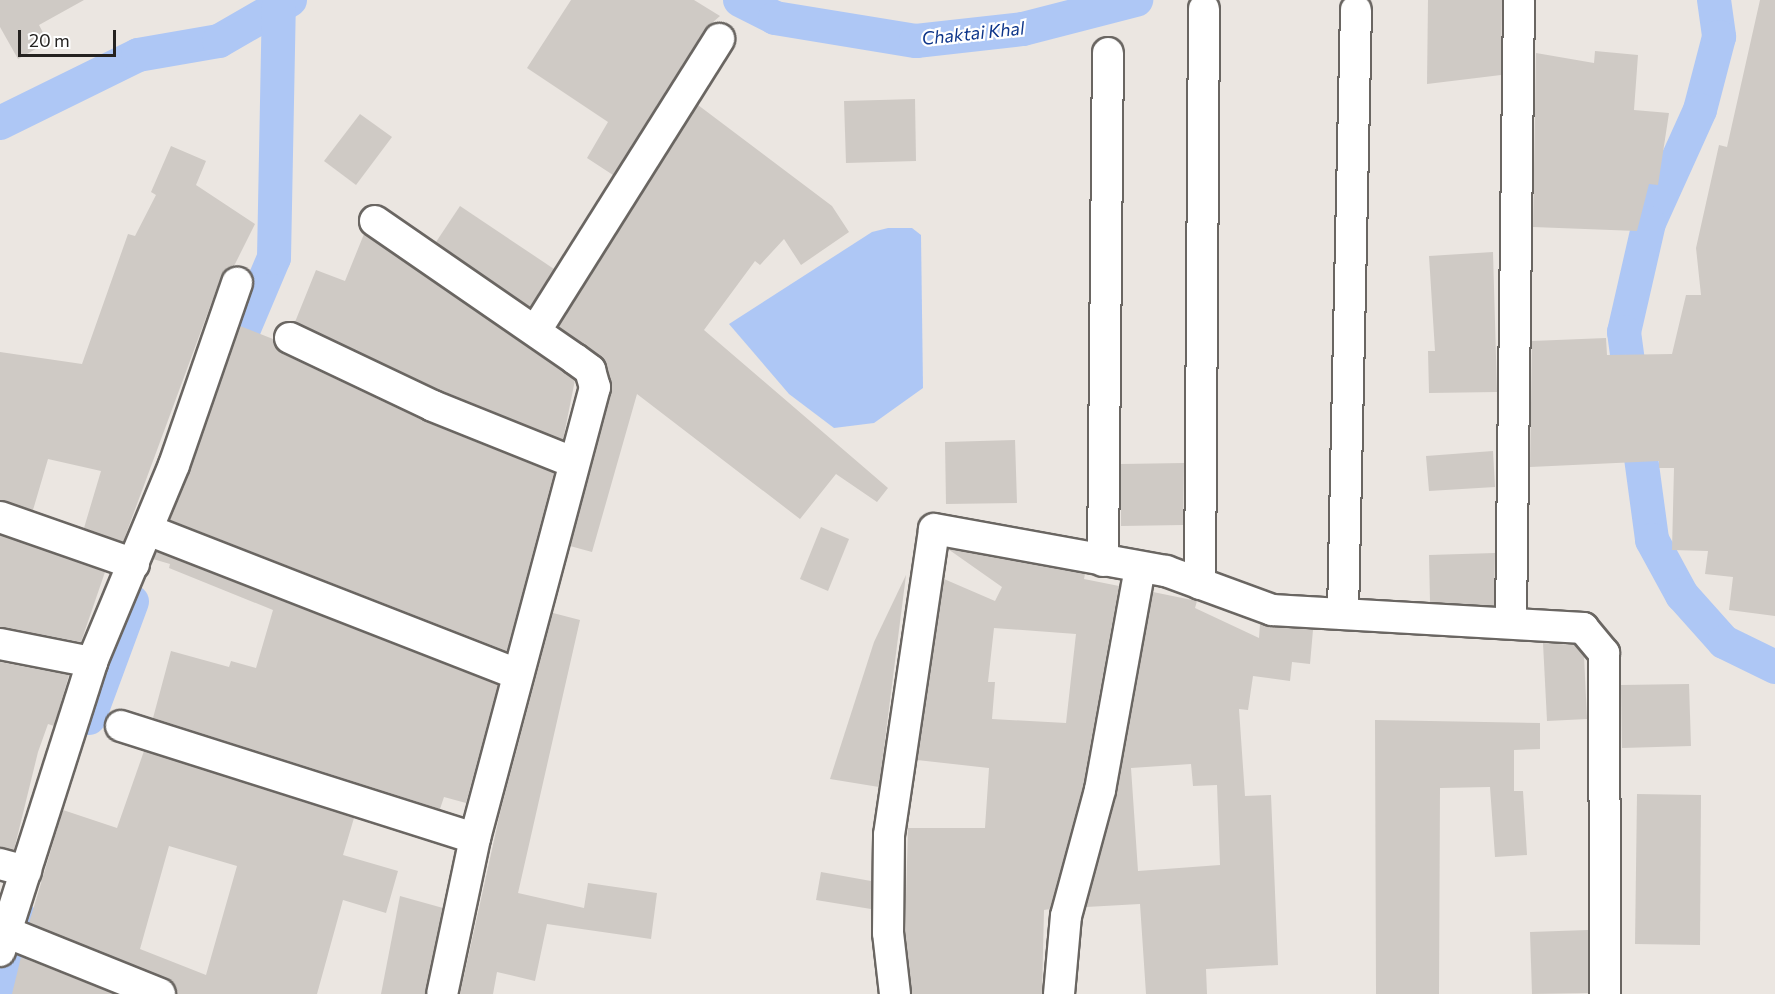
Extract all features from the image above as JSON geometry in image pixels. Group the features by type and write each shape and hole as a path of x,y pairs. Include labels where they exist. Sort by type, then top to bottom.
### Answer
{"street":[{"path":"1511,620 1519,0"},
{"path":"1200,584 1204,9"},
{"path":"1343,614 1356,10"},
{"path":"536,330 718,39"},
{"path":"1103,561 1108,53"},
{"path":"375,221 536,330 590,370 595,387 572,462 475,838 442,994"},
{"path":"160,994 35,944 3,941 13,867 92,662 148,530 237,284"},
{"path":"290,338 434,406 572,462"},
{"path":"0,517 134,564"},
{"path":"896,994 888,933 890,835 929,539 934,529 943,529 1140,568 1200,584 1272,610 1511,620 1583,628 1604,653 1605,994"},
{"path":"148,530 518,674"},
{"path":"1059,994 1066,916 1100,790 1140,568"},
{"path":"0,644 92,662"},
{"path":"121,726 475,838"}],"water":[{"path":"888,228 912,228 921,235 923,388 874,423 834,428 789,394 729,324 872,232"}],"building":[{"path":"0,0 84,0 39,25 48,42 18,59 0,27"},
{"path":"571,0 694,0 720,16 704,30 613,175 587,158 608,122 527,68"},
{"path":"1428,0 1502,0 1501,75 1427,84"},
{"path":"1760,0 1775,0 1775,616 1729,610 1733,577 1705,574 1708,551 1672,550 1674,468 1659,468 1659,461 1530,467 1532,341 1606,338 1607,355 1672,354 1686,295 1701,295 1696,248 1719,145 1727,147"},
{"path":"1595,51 1638,55 1634,110 1669,113 1658,185 1649,184 1637,231 1533,227 1536,53 1594,63"},
{"path":"915,99 916,161 846,163 844,101"},
{"path":"698,105 832,206 849,232 801,265 784,239 760,265 755,261 704,330 888,488 877,502 836,474 800,519 637,394 592,552 570,546 612,383 601,357 558,327"},
{"path":"360,114 392,137 356,185 324,161"},
{"path":"171,146 206,161 196,185 255,224 234,266 221,277 123,542 84,528 101,471 48,459 33,510 0,500 0,352 82,364 128,234 135,236 156,195 151,192"},
{"path":"460,206 554,269 530,307 436,242"},
{"path":"364,234 575,380 563,440 440,390 295,322 316,270 345,281"},
{"path":"1493,252 1497,392 1429,393 1428,351 1435,351 1429,256"},
{"path":"240,326 273,339 283,354 426,422 554,473 507,651 170,520"},
{"path":"1015,440 1017,503 946,504 945,442"},
{"path":"1493,451 1495,487 1429,491 1426,456"},
{"path":"1184,463 1183,525 1121,526 1121,464"},
{"path":"821,527 849,539 828,591 800,579"},
{"path":"0,535 105,572 81,642 0,627"},
{"path":"948,549 1085,574 1084,579 1119,586 1083,786 1050,909 1044,910 1042,994 912,994 905,932 908,828 985,828 989,768 917,760 944,579 995,601 1002,587","holes":["994,628 1076,634 1066,723 992,719 995,682 988,682"]},
{"path":"157,552 498,685 466,803 444,797 440,809 153,718 171,651 229,667 231,661 256,668 273,610 169,568 170,564 153,559"},
{"path":"1495,553 1494,606 1430,602 1429,555"},
{"path":"906,575 879,787 830,779 874,642"},
{"path":"1153,592 1197,601 1195,608 1259,638 1260,624 1313,630 1310,664 1292,662 1290,681 1253,676 1248,710 1239,709 1245,796 1271,795 1278,965 1206,969 1207,994 1146,994 1140,904 1086,907 1117,793","holes":["1191,764 1193,786 1217,785 1220,865 1138,871 1131,768"]},
{"path":"553,613 580,620 518,893 584,908 588,883 657,893 651,939 547,924 535,981 497,972 493,994 460,994 500,813"},
{"path":"1543,643 1575,645 1584,656 1587,719 1547,721"},
{"path":"0,662 69,675 54,726 48,724 38,752 14,850 0,847"},
{"path":"1689,684 1691,746 1622,748 1621,685"},
{"path":"1375,720 1540,723 1540,749 1514,750 1514,791 1523,791 1527,855 1495,857 1490,787 1440,788 1439,994 1376,994"},
{"path":"144,751 354,818 343,855 398,871 386,913 343,900 317,994 177,994 166,978 29,923 63,810 117,828","holes":["169,846 237,866 206,975 140,949"]},
{"path":"1637,794 1701,795 1700,945 1635,944"},
{"path":"821,872 871,881 871,909 816,900"},
{"path":"400,896 443,908 425,994 381,994"},
{"path":"1588,930 1588,993 1532,994 1530,932"},
{"path":"21,957 114,994 12,994"}],"waterway":[{"name":"Chaktai Khal","path":"0,123 138,55 219,41 290,0"},
{"name":"Chaktai Khal","path":"740,0 775,18 916,41 1023,29 1136,0"},
{"path":"1714,0 1719,37 1700,110 1649,223 1624,332 1652,540 1682,595 1724,642 1775,667"},
{"path":"186,466 274,258 279,6"},
{"path":"89,718 132,602"},
{"path":"3,994 20,918"}]}
